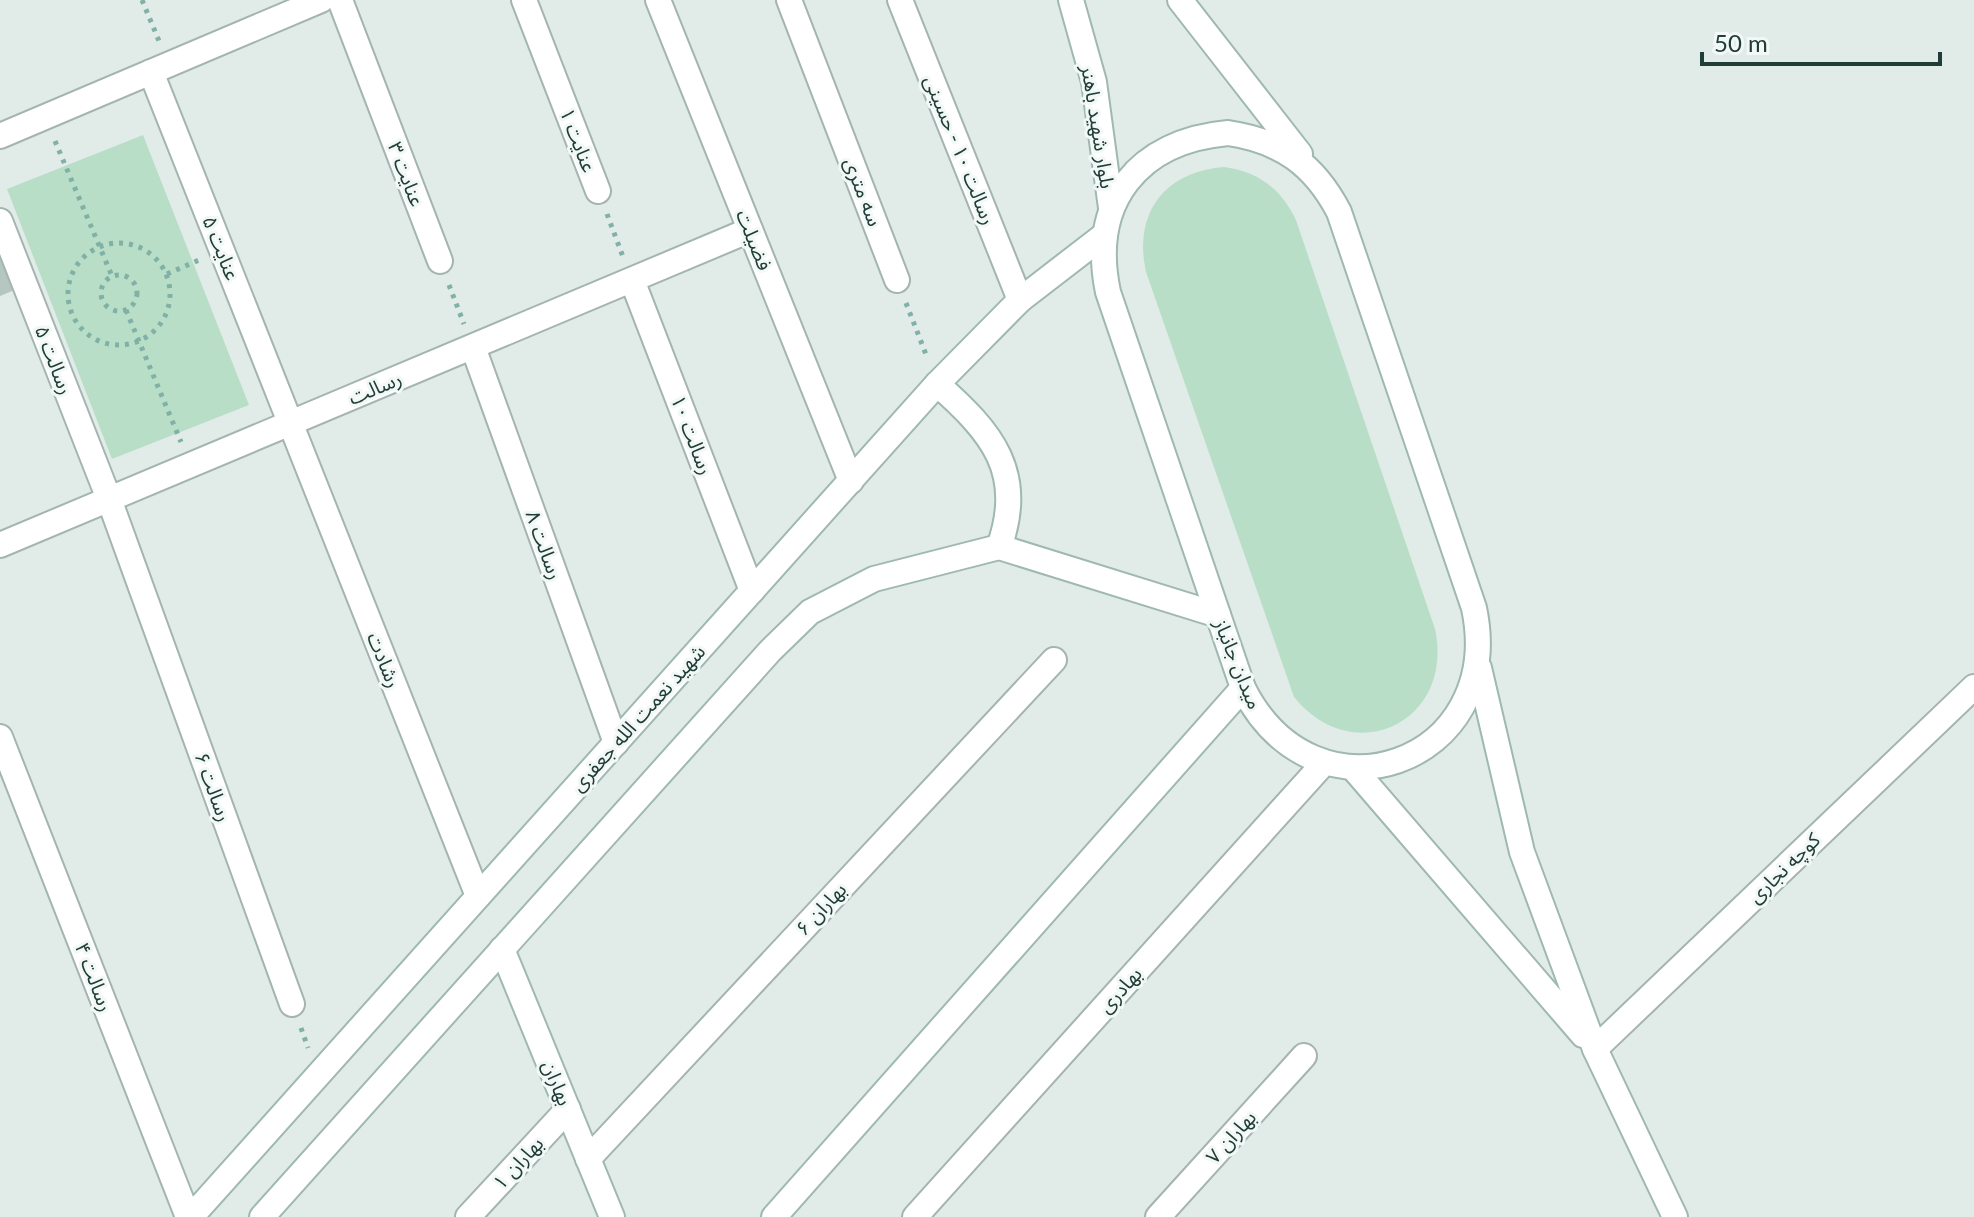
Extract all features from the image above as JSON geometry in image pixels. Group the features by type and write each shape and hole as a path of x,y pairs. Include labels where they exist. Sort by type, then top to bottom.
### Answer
{"street":[{"path":"0,136 321,0"},
{"name":"عنایت ۳","path":"340,0 440,261"},
{"name":"عنایت ۱","path":"524,0 598,191"},
{"name":"فضیلت","path":"658,0 851,481"},
{"name":"سه متری","path":"789,0 897,280"},
{"name":"رسالت ۱۰ - حسینی","path":"900,0 1020,300"},
{"name":"بلوار شهید باهنر","path":"1071,0 1094,82 1111,208"},
{"path":"1180,0 1308,166"},
{"name":"عنایت ۵","path":"160,68 291,423"},
{"name":"میدان جانباز","path":"1228,133 1257,137 1284,148 1308,166 1327,188 1339,212 1474,608 1479,634 1478,663 1470,692 1456,718 1435,739 1396,760 1353,768 1324,763 1297,752 1273,734 1255,712 1243,688 1108,292 1102,266 1103,236 1111,208 1126,183 1146,161 1171,145 1199,135 1228,133"},
{"name":"رسالت ۵","path":"0,221 109,499"},
{"name":"رسالت","path":"0,545 750,230"},
{"name":"شهید نعمت الله جعفری","path":"189,1217 937,384 1020,300 1103,236"},
{"name":"رسالت ۱۰","path":"632,280 752,591"},
{"name":"رسالت ۸","path":"473,347 616,743"},
{"path":"937,384 986,433 1003,467 1011,495 1007,524 999,547"},
{"name":"رشادت","path":"291,423 478,896"},
{"name":"رسالت ۶","path":"109,499 292,1004"},
{"path":"262,1217 770,651 810,612 874,579 999,547 1218,615"},
{"name":"بهاران ۶","path":"588,1159 1054,660"},
{"path":"1478,663 1522,852 1595,1049 1675,1217"},
{"name":"کوچه نجاری","path":"1595,1049 1974,687"},
{"path":"774,1217 1243,688"},
{"name":"رسالت ۴","path":"0,737 189,1217"},
{"name":"بهادری","path":"915,1217 1324,763"},
{"path":"1353,768 1595,1049"},
{"name":"بهاران","path":"502,949 612,1217"},
{"name":"بهاران ۷","path":"1158,1217 1304,1056"},
{"name":"بهاران ۱","path":"468,1217 568,1109"}],"path":[{"path":"142,0 160,68"},
{"path":"45,117 112,276"},
{"name":"عنایت ۱","path":"598,191 632,280"},
{"path":"131,244 146,250 167,274 171,289 163,321 139,341 123,346 93,338 71,314 68,298 75,267 99,246 131,244"},
{"path":"440,261 473,347"},
{"path":"112,276 130,279 135,286 133,304 126,310 117,311 102,300 101,291 112,276"},
{"path":"897,280 937,384"},
{"path":"126,310 191,465"},
{"path":"292,1004 318,1075"}],"green space":[{"path":"143,135 249,405 112,459 7,189"},
{"path":"1224,167 1248,173 1267,183 1283,199 1296,220 1435,629 1437,661 1430,689 1415,710 1394,725 1370,732 1344,731 1318,719 1294,697 1146,272 1144,231 1158,199 1185,177"}],"building":[{"path":"0,260 12,290 0,295"}]}
